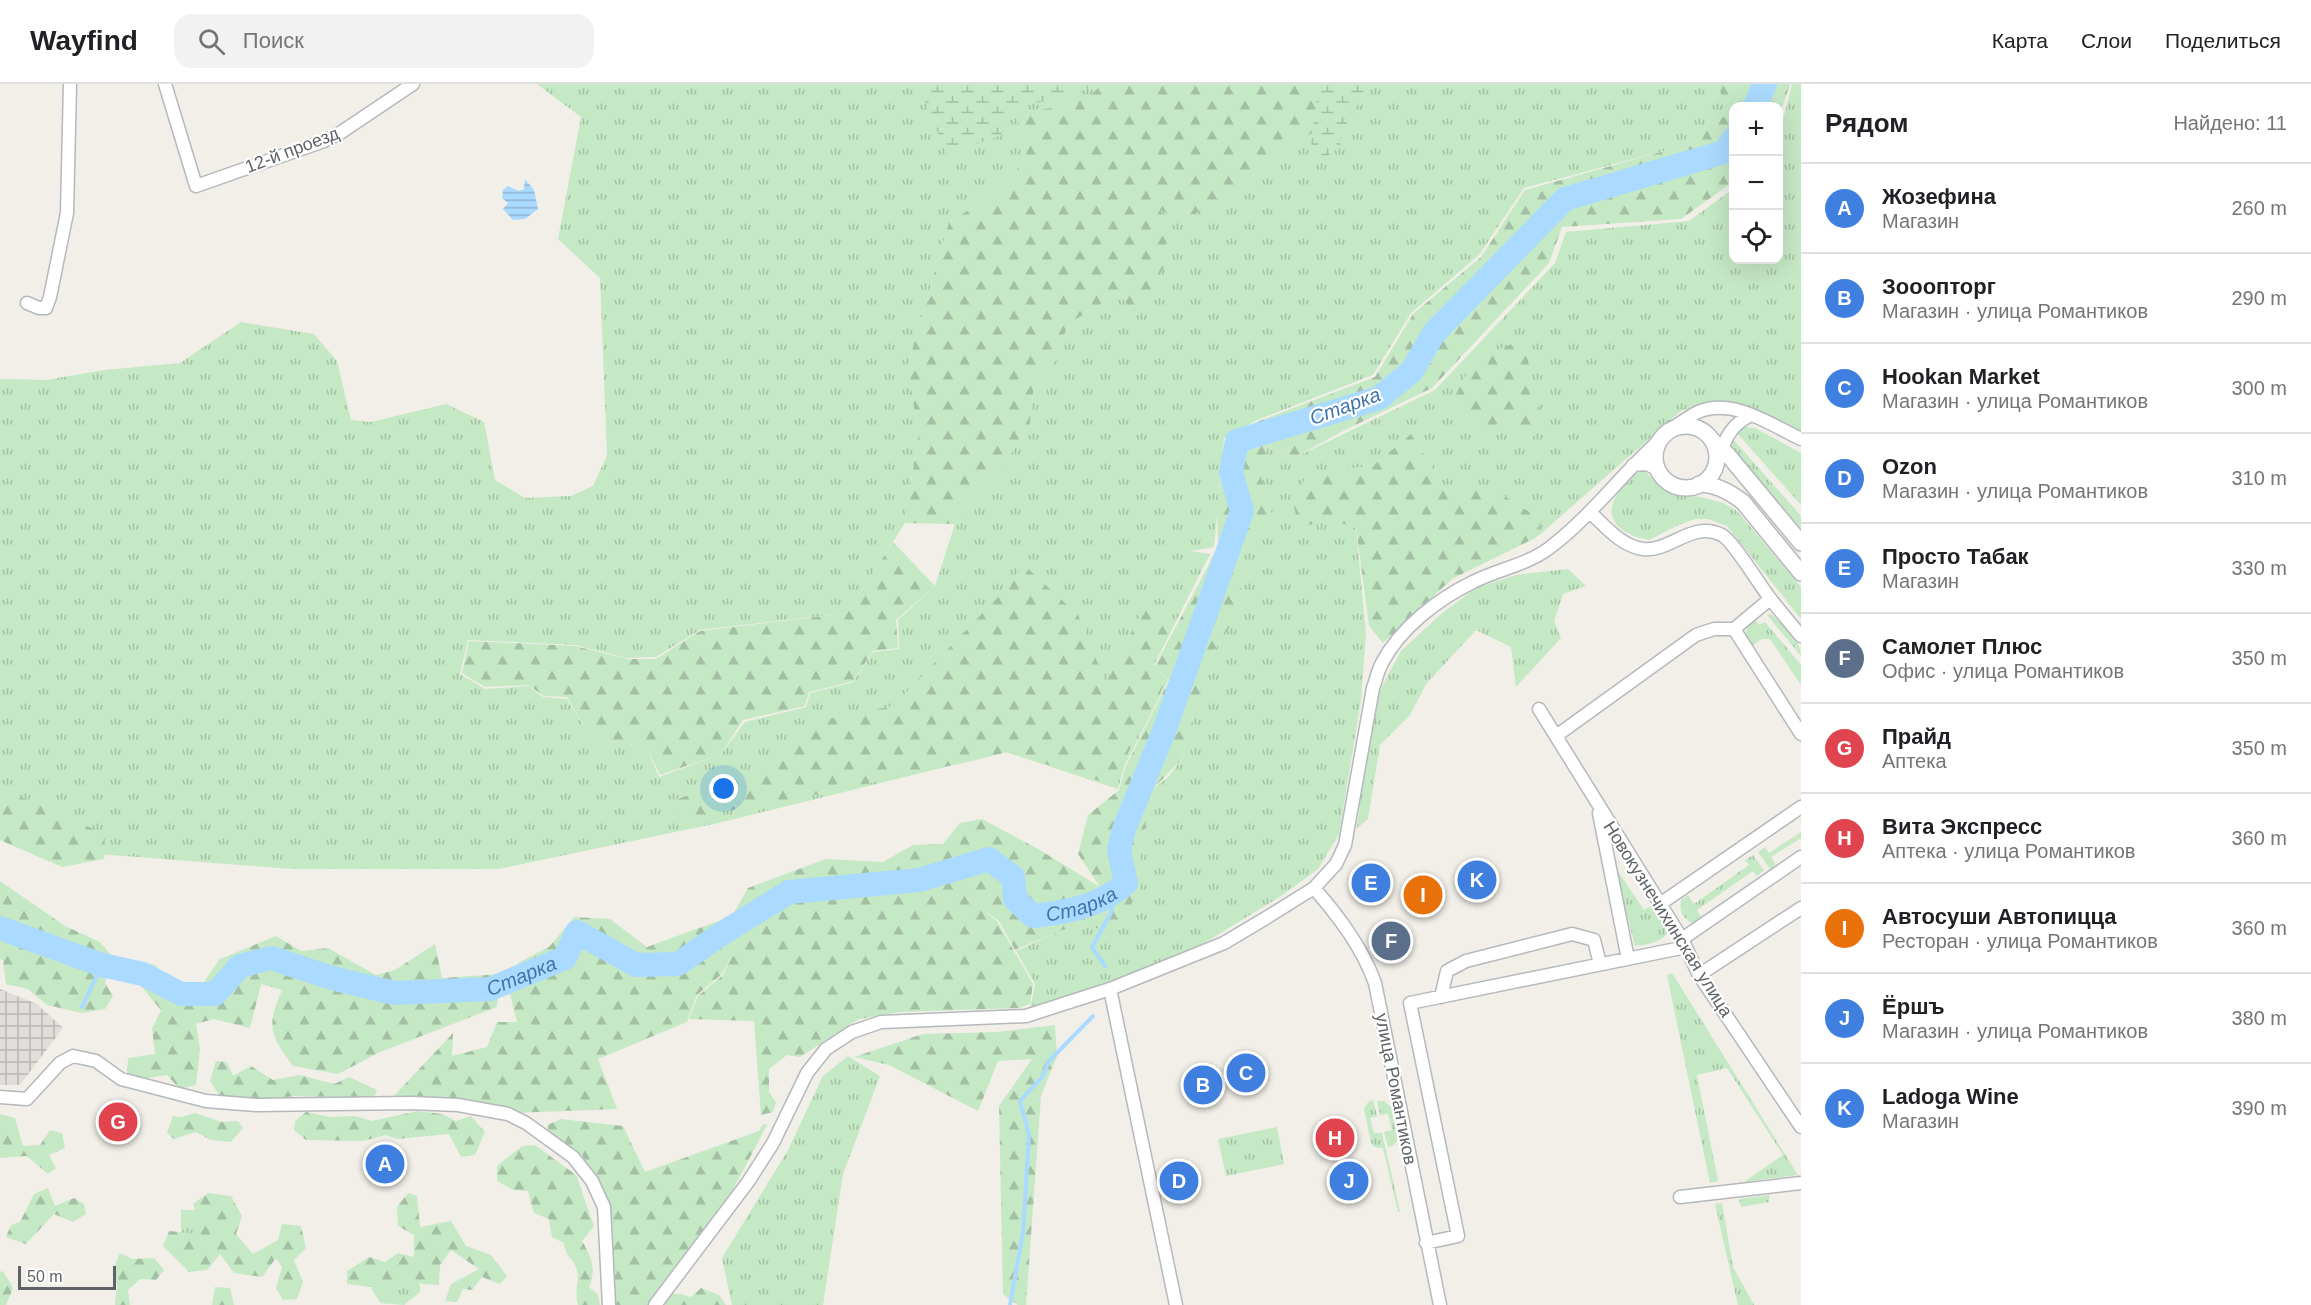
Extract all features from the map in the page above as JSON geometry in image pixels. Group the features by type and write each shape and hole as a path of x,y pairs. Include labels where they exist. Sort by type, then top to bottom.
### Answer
{"street":[{"path":"27,303 46,308 65,226 70,84"},
{"name":"12-й проезд","path":"165,84 196,186 324,141 413,84"},
{"path":"654,1305 748,1182 773,1143 807,1073 826,1049 852,1032 881,1022 1026,1016 1110,990 1224,943 1314,888 1336,864 1345,846 1373,688 1381,664 1394,644 1416,622 1447,597 1473,582 1546,550 1590,512 1633,465 1666,434 1700,411 1737,410 1801,439"},
{"path":"1699,484 1710,476 1715,466 1716,444 1736,423 1751,415"},
{"path":"1658,470 1655,453 1666,434 1681,427 1692,427 1702,431 1716,444 1801,543"},
{"path":"1633,465 1647,464 1658,470 1674,485 1685,487 1708,484 1731,493 1743,502 1801,573"},
{"path":"1590,512 1618,538 1643,549 1661,546 1691,532 1711,530 1725,536 1770,599 1801,636"},
{"path":"1556,736 1696,636 1714,629 1734,629 1770,599"},
{"path":"1734,629 1801,734"},
{"name":"Новокузнечихинская улица","path":"1539,709 1684,943 1699,975 1801,1127"},
{"path":"1598,805 1628,959"},
{"path":"1660,904 1801,807"},
{"path":"1426,1243 1458,1236 1410,1003 1628,959 1684,943 1801,857"},
{"name":"улица Романтиков","path":"1314,888 1334,910 1359,947 1375,983 1440,1305"},
{"path":"1699,975 1801,908"},
{"path":"1441,997 1447,971 1466,961 1572,934 1594,940 1600,964"},
{"path":"1110,990 1176,1305"},
{"path":"0,1097 27,1099 60,1063 73,1056 96,1061 121,1079 206,1101 256,1105 423,1103 458,1105 508,1114 573,1157 592,1182 604,1207 609,1305"},
{"path":"1680,1197 1801,1183"}],"shaded area":[{"path":"0,989 37,1004 63,1028 20,1085 0,1085"}],"green space":[{"path":"537,84 1102,84 1089,98 1052,108 1015,112 1029,148 1007,187 949,222 908,364 918,436 905,523 847,613 700,630 656,657 627,658 575,645 468,640 460,674 485,689 528,686 543,697 567,699 592,740 646,746 659,777 721,754 745,722 806,707 810,693 853,682 873,652 899,649 898,620 935,586 955,524 968,495 994,480 1030,423 1034,384 1055,362 1068,324 1119,293 1136,316 1161,209 1182,222 1329,121 1334,84 1727,84 1724,108 1726,116 1675,148 1524,188 1479,255 1411,313 1373,375 1257,420 1224,438 1214,547 1190,551 1210,554 1154,665 1168,680 1124,767 1118,789 1006,752 718,823 498,869 292,869 73,852 0,818 0,379 46,380 104,370 180,363 241,322 314,334 337,361 351,420 371,422 446,404 484,422 495,480 525,498 571,496 593,486 607,455 600,278 558,239 581,117"},
{"path":"915,84 1092,84 1081,93 1013,108 1001,135 947,155 919,87"},
{"path":"1102,84 1334,84 1329,121 1182,223 1161,210 1169,259 1135,316 1119,293 1068,324 1055,362 1034,384 1030,423 994,480 968,495 955,524 905,523 918,436 908,364 949,222 1007,187 1029,148 1014,112 1052,108 1088,98"},
{"path":"1319,84 1372,84 1348,119 1339,148 1316,164 1311,142"},
{"path":"1719,84 1790,84 1783,106 1783,102 1729,102 1729,185 1681,219 1562,227 1549,263 1432,388 1343,431 1294,458 1267,447 1261,477 1274,522 1248,536 1237,564 1244,605 1207,662 1182,759 1151,791 1141,851 1141,886 1114,935 1082,922 1015,950 999,921 978,906 997,921 1033,984 1030,1004 1019,1008 899,1012 859,1019 800,1057 787,1055 769,1069 769,1092 776,1102 773,1112 761,1115 754,1021 689,1019 698,996 723,975 733,953 722,974 697,995 687,1022 598,1059 617,1109 514,1113 391,1099 453,1033 452,1056 487,1047 497,1022 517,1022 509,990 518,963 550,946 574,917 610,919 647,947 732,916 748,888 826,859 883,862 913,845 943,844 960,823 982,819 1038,849 1100,887 1078,854 1088,815 1119,790 1125,768 1169,680 1155,666 1218,547 1217,507 1226,440 1259,421 1375,377 1413,314 1481,257 1525,190 1675,148 1725,116"},
{"path":"1792,84 1801,84 1801,432 1736,403 1682,410 1537,537 1541,519 1493,489 1447,492 1411,434 1374,465 1306,476 1329,519 1356,528 1366,633 1361,700 1339,834 1318,869 1281,896 1201,945 1144,970 1030,1009 1035,984 1016,951 1082,921 1141,886 1141,851 1151,791 1169,776 1182,759 1207,662 1244,605 1237,564 1248,536 1274,522 1261,477 1267,447 1294,458 1435,390 1555,263 1566,232 1689,221 1729,192 1729,264 1783,264 1783,120"},
{"path":"1523,339 1543,425 1531,439 1503,424 1476,427 1450,406 1473,361"},
{"path":"1745,427 1755,428 1801,453 1801,505 1736,432"},
{"path":"1411,434 1447,492 1492,488 1542,520 1537,537 1452,579 1383,643 1369,626 1356,528 1329,519 1299,528 1293,502 1306,476 1374,465"},
{"path":"1732,438 1801,516 1801,531 1732,447"},
{"path":"1644,471 1661,487 1674,494 1701,497 1723,503 1737,511 1801,587 1801,619 1727,526 1708,519 1695,519 1649,540 1620,528 1612,515 1615,498 1629,479"},
{"path":"893,542 935,586 896,620 898,648 873,651 853,681 809,692 805,706 743,720 721,754 660,775 646,746 592,740 567,697 544,696 528,685 485,687 462,673 469,641 575,646 628,659 656,659 700,631 847,613"},
{"path":"1024,565 1078,615 1106,683 1147,601 1170,630 1152,666 1166,681 1122,764 1116,786 1007,752 833,791 675,821 669,802 763,769 813,722 893,706 1000,595"},
{"path":"1568,569 1586,586 1563,594 1554,621 1561,638 1516,687 1511,647 1476,630 1426,684 1410,715 1380,745 1368,819 1357,828 1368,736 1381,688 1401,651 1441,614 1476,588 1516,575"},
{"path":"1771,614 1795,638 1801,656 1767,615"},
{"path":"1755,620 1759,625 1765,622 1801,665 1801,685 1770,639 1762,639 1751,646 1745,634"},
{"path":"0,788 105,834 104,859 62,867 0,840"},
{"path":"1801,832 1801,838 1771,857 1776,865 1770,869 1758,852 1765,847 1769,853"},
{"path":"1753,855 1764,870 1757,876 1753,871 1697,910 1702,918 1694,924 1687,920 1681,912 1681,900 1688,895 1694,904 1749,865 1745,860"},
{"path":"1615,867 1644,910 1653,905 1669,929 1667,934 1659,940 1635,946"},
{"path":"0,881 65,926 100,942 110,954 105,983 113,996 105,1009 82,1013 47,1005 28,989 6,984 3,960 0,959"},
{"path":"276,936 301,951 328,948 376,975 395,970 435,944 442,978 501,974 497,1007 380,1052 338,1074 293,1066 279,1046 273,1030 274,1013 282,990 261,984 250,1028 214,1019 196,1024 200,1049 196,1085 180,1089 167,1075 143,1079 127,1073 128,1058 155,1054 152,1029 161,1010 136,980 143,963 156,965 168,991 201,986 220,959"},
{"path":"1672,973 1798,1175 1744,1182 1783,1155 1727,1068 1697,1075 1718,1181 1710,1183 1667,975"},
{"path":"1055,1025 1057,1056 1041,1096 1026,1305 1018,1305 1003,1294 999,1106 1032,1059 998,1061 978,1111 889,1065 854,1057 923,1034 998,1032"},
{"path":"848,1056 880,1076 843,1174 823,1305 732,1305 722,1258 788,1150 823,1076"},
{"path":"216,1061 227,1062 233,1076 251,1066 273,1080 300,1075 334,1084 349,1077 377,1090 374,1098 295,1096 265,1100 220,1096 210,1081"},
{"path":"1373,1100 1377,1116 1370,1118 1374,1133 1382,1133 1400,1212 1398,1212 1383,1148 1374,1147 1371,1142 1364,1109 1368,1102"},
{"path":"1377,1101 1384,1101 1391,1107 1398,1139 1393,1146 1388,1147 1384,1132 1392,1130 1388,1114 1380,1115"},
{"path":"418,1111 442,1114 456,1121 471,1116 485,1132 475,1155 461,1157 449,1134 397,1139 386,1135 363,1141 306,1140 294,1130 295,1121 306,1112 330,1117 355,1116 372,1121"},
{"path":"195,1113 222,1122 238,1121 243,1128 231,1142 211,1140 196,1132 174,1139 167,1133 173,1116 182,1117"},
{"path":"0,1114 15,1118 23,1146 40,1145 50,1130 62,1133 65,1148 49,1155 56,1168 48,1174 27,1156 0,1158"},
{"path":"561,1119 623,1126 645,1172 759,1131 763,1124 767,1125 731,1193 663,1282 649,1305 614,1305 595,1180 582,1155 550,1134 547,1125"},
{"path":"1277,1127 1284,1164 1226,1176 1218,1139"},
{"path":"535,1145 576,1175 594,1226 582,1241 593,1269 589,1287 598,1295 600,1305 578,1305 576,1266 566,1251 564,1243 552,1237 549,1219 534,1213 528,1191 513,1190 497,1181 497,1166 522,1146"},
{"path":"48,1188 55,1206 74,1198 84,1204 86,1214 73,1222 54,1214 26,1244 6,1237 11,1225 20,1222 34,1194"},
{"path":"208,1193 231,1196 242,1216 236,1234 253,1254 278,1240 282,1224 301,1226 306,1248 294,1260 303,1282 297,1299 283,1300 276,1288 282,1267 276,1258 262,1277 234,1273 220,1254 207,1270 189,1272 163,1246 169,1231 199,1234 200,1222 193,1204"},
{"path":"408,1193 417,1196 420,1227 451,1221 466,1246 491,1255 507,1276 500,1284 482,1277 472,1290 463,1289 457,1302 445,1301 451,1284 479,1269 451,1250 440,1265 439,1285 423,1284 414,1278 387,1289 347,1284 347,1271 369,1257 385,1262 398,1253 414,1257 414,1235 398,1226 397,1207"},
{"path":"1769,1195 1769,1202 1741,1207 1739,1199"},
{"path":"1722,1203 1733,1267 1754,1305 1738,1305 1715,1204"},
{"path":"181,1210 212,1210 212,1235 181,1235"},
{"path":"120,1253 132,1259 154,1258 164,1270 156,1280 140,1279 128,1290 130,1305 115,1305 117,1285 113,1269"},
{"path":"3,1271 13,1288 6,1305 0,1305 0,1272"},
{"path":"420,1278 420,1292 404,1305 381,1303 372,1290 373,1279"},
{"path":"215,1287 230,1288 234,1305 212,1305"},
{"path":"701,1288 719,1295 726,1305 665,1305 670,1294 691,1297"}],"water":[{"path":"525,179 534,190 538,209 525,219 513,220 503,209 508,203 502,198 503,190 508,186 519,191 524,189"}],"waterway":[{"name":"Старка","path":"1757,102 1765,84"},
{"name":"Старка","path":"0,928 102,965 143,974 181,994 215,994 240,966 271,958 332,978 394,993 490,989 565,958 577,932 636,965 678,964 789,892 919,880 989,859 1013,877 1015,899 1033,916 1058,913 1094,903 1126,883 1119,850 1124,829 1164,731 1242,511 1231,472 1237,441 1379,398 1412,371 1434,333 1565,199 1724,152 1729,145"},
{"path":"1105,966 1092,947 1111,913 1114,894"},
{"path":"82,1007 102,965"},
{"path":"1010,1305 1023,1232 1029,1135 1020,1101 1042,1077 1049,1061 1093,1016"}],"place":[{"name":"Ladoga Wine","path":"1477,880"},
{"name":"Просто Табак","path":"1371,883"},
{"name":"Автосуши Автопицца","path":"1423,895"},
{"name":"Самолет Плюс","path":"1391,941"},
{"name":"Hookan Market","path":"1246,1073"},
{"name":"Зооопторг","path":"1203,1085"},
{"name":"Прайд","path":"118,1122"},
{"name":"Вита Экспресс","path":"1335,1138"},
{"name":"Жозефина","path":"385,1164"},
{"name":"Ozon","path":"1179,1181"},
{"name":"Ёршъ","path":"1349,1181"}]}
